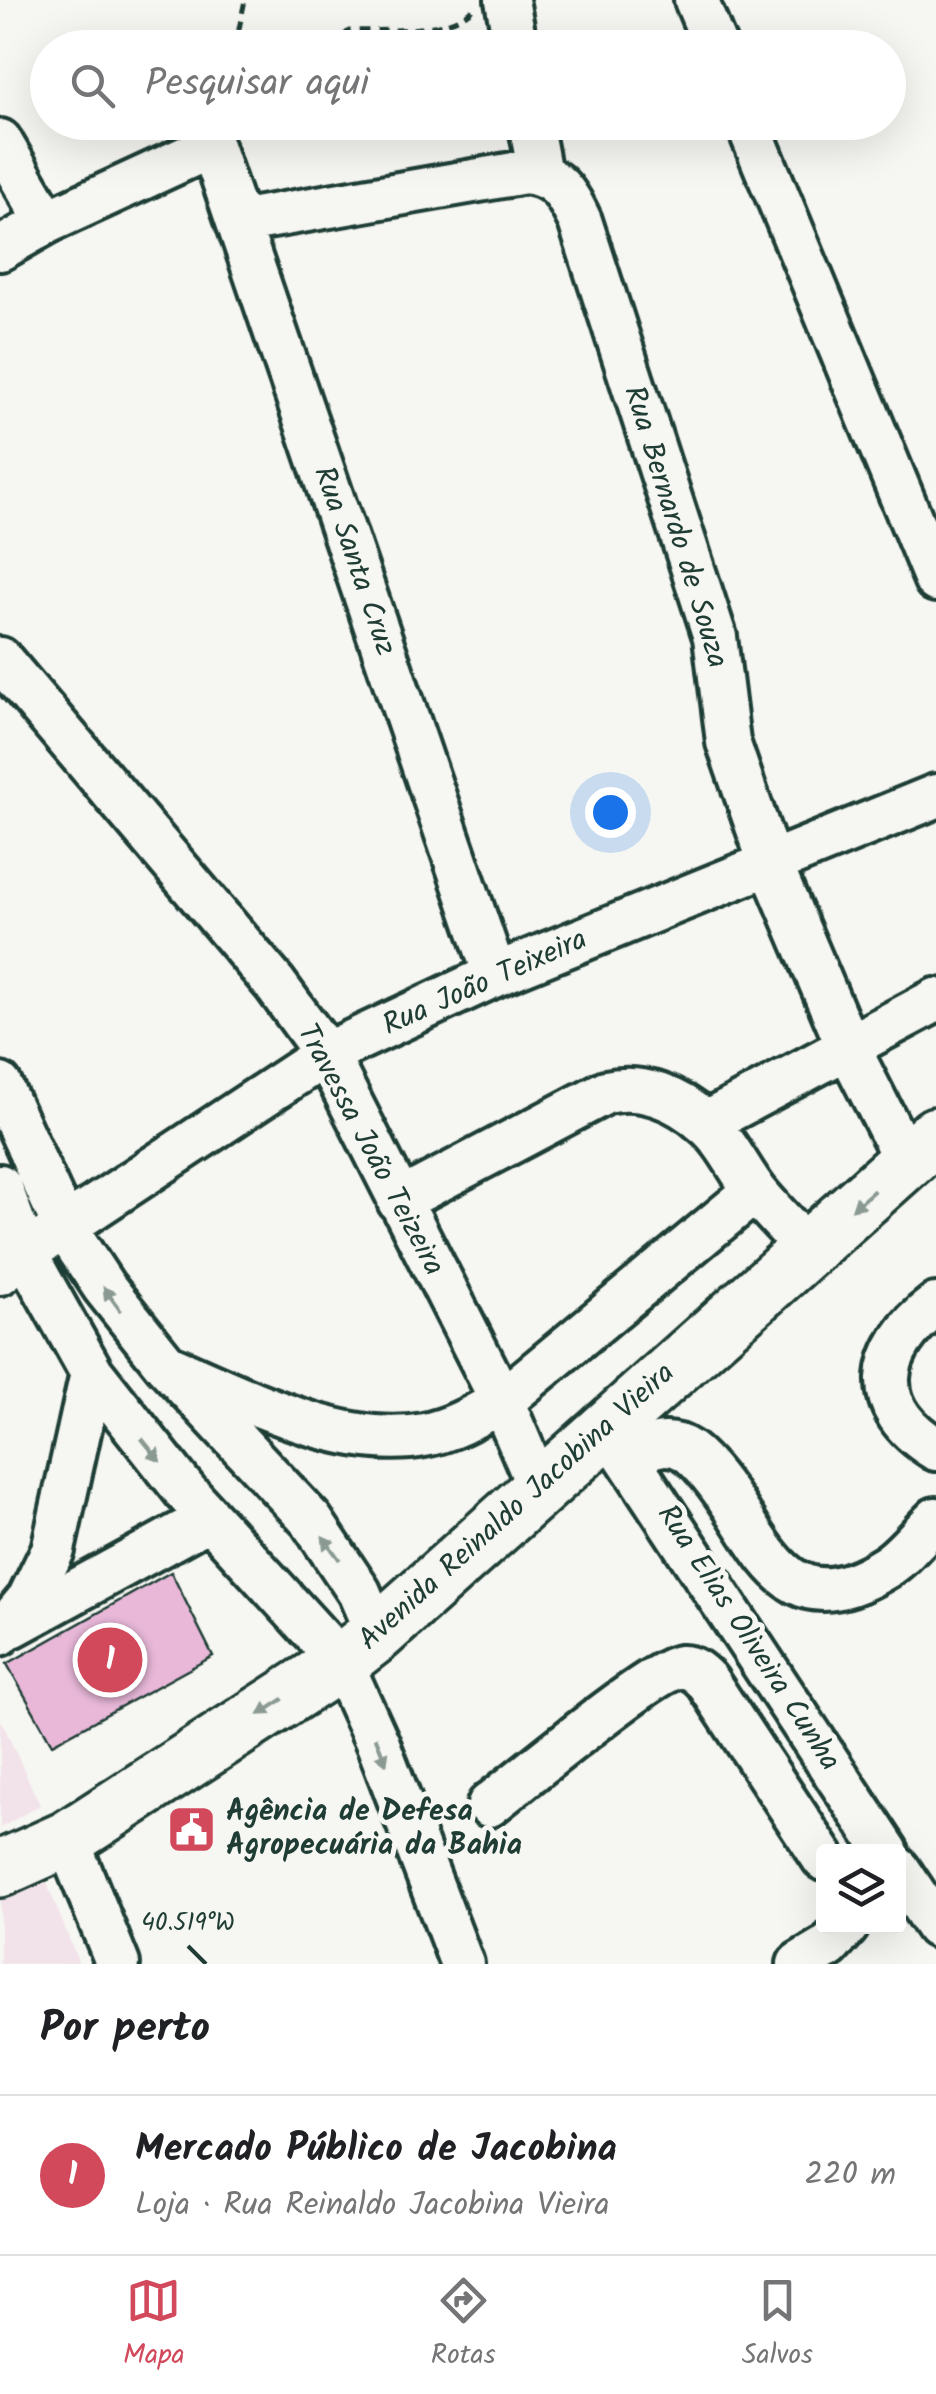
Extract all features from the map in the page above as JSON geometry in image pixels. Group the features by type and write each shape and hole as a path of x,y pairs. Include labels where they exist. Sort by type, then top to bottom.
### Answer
{"main road":[{"name":"Avenida Reinaldo Jacobina Vieira","path":"0,1869 67,1840 359,1648 539,1488 618,1442 808,1249 921,1149"}],"street":[{"path":"507,0 513,30"},
{"path":"696,0 708,30"},
{"name":"Rua Bernardo de Souza","path":"537,140 553,183 580,221 715,637 728,742 770,864 848,1049 921,1149"},
{"path":"754,140 936,580"},
{"path":"0,142 47,222 0,248"},
{"name":"Rua Santa Cruz","path":"47,222 212,146 495,975"},
{"path":"238,222 524,172 553,183"},
{"name":"Travessa João Teizeira","path":"0,660 275,984 326,1054 502,1402 539,1488"},
{"name":"Rua João Teixeira","path":"12,1263 326,1054 495,975 936,796"},
{"path":"706,1123 936,1000"},
{"path":"0,1085 65,1228 132,1326 310,1520 360,1592 359,1648 378,1744 462,1964"},
{"path":"399,1201 606,1092 643,1089 663,1096 706,1123 755,1191 808,1249"},
{"path":"0,1186 12,1263 149,1448 208,1519 359,1648"},
{"path":"166,1366 260,1406 341,1431 387,1437 424,1436 464,1422 502,1402 755,1191"},
{"path":"936,1305 904,1336 892,1354 885,1379 900,1417 915,1436 936,1449"},
{"path":"1,1633 29,1599 53,1550 92,1373"},
{"path":"618,1442 670,1444 694,1455 726,1490 777,1571 818,1592 837,1590 887,1566 936,1519"},
{"name":"Rua Elias Oliveira Cunha","path":"618,1442 882,1844"},
{"path":"1,1633 208,1519"},
{"path":"488,1805 648,1683 682,1667 695,1670 707,1681 816,1846"},
{"path":"777,1785 823,1753"},
{"path":"67,1840 118,1964"},
{"path":"906,1880 936,1926"},
{"path":"799,1964 829,1946 840,1934"}],"path":[{"path":"240,30 246,0"},
{"path":"349,30 398,30 464,19 481,0"}],"shaded area":[{"path":"0,1718 40,1805 0,1828"},
{"path":"46,1881 79,1964 0,1964 0,1900"}],"building":[{"path":"171,1572 213,1656 52,1744 7,1664"}],"place":[{"name":"Mercado Público de Jacobina","path":"110,1660"},
{"name":"Agência de Defesa Agropecuária da Bahia","path":"191,1829"}]}
